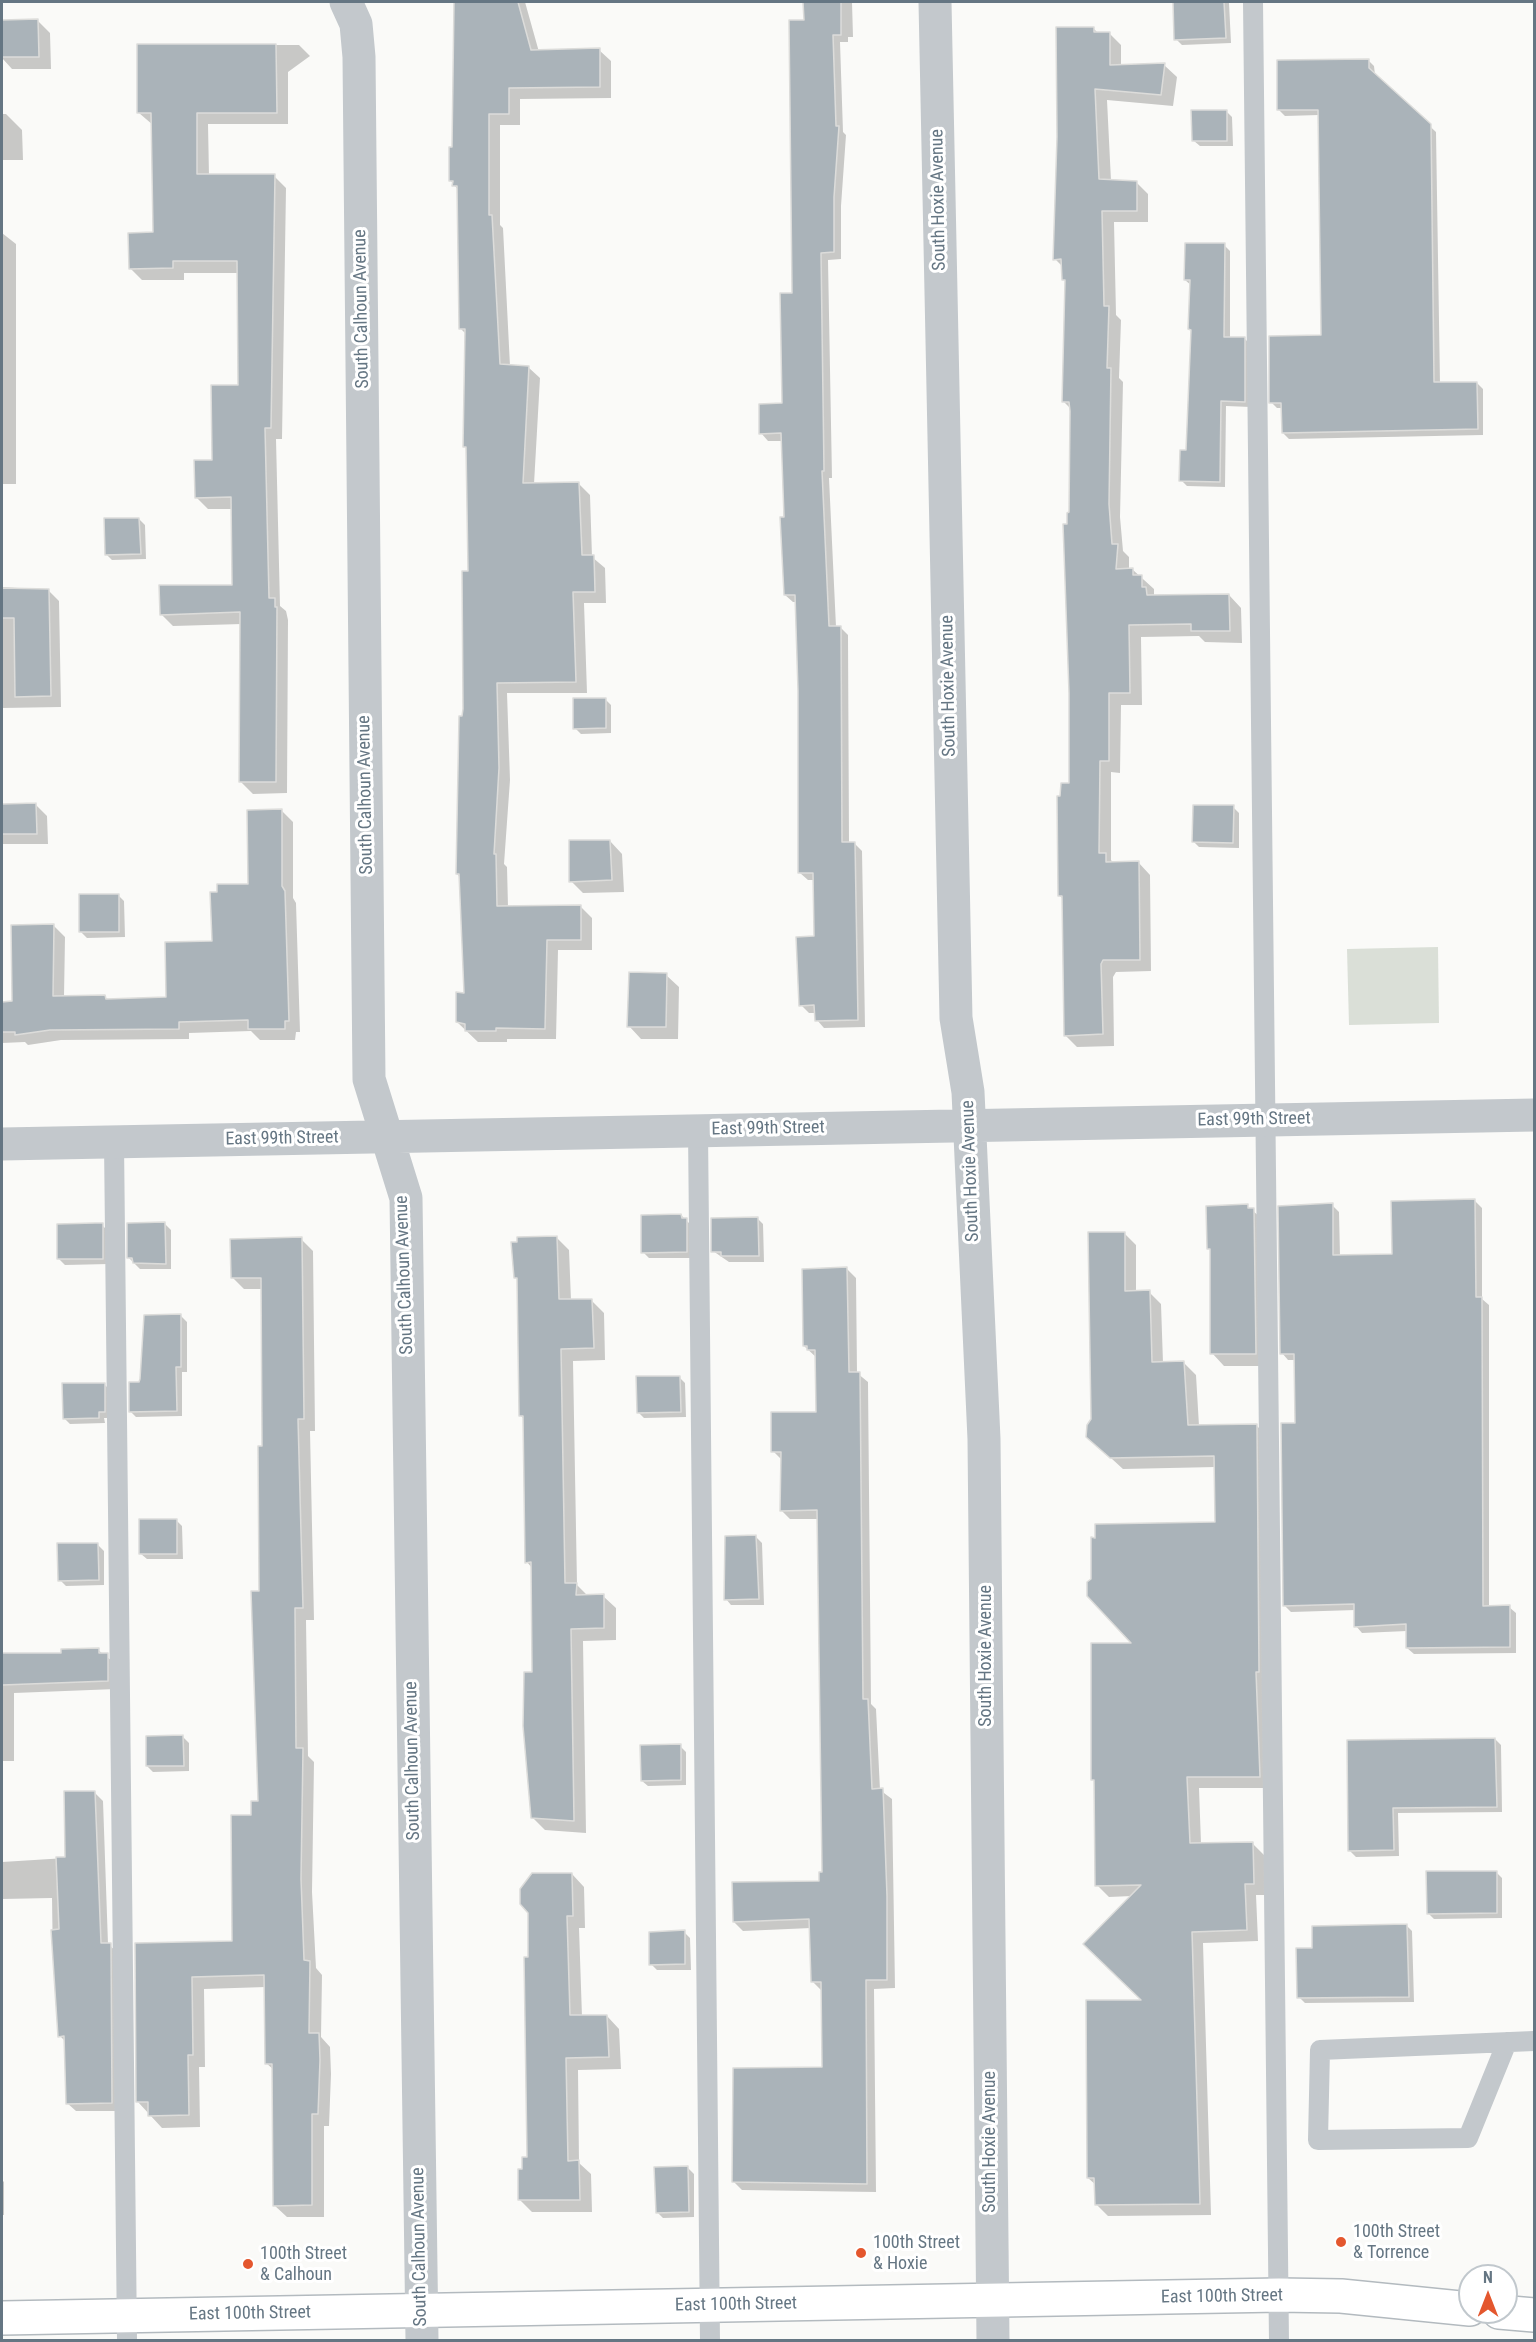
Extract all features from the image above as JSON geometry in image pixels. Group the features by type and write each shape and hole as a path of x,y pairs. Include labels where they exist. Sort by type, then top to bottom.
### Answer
{"main road":[{"name":"East 100th Street","path":"2,2318 126,2328 422,2326 710,2306 1279,2295 1341,2296 1458,2308"},
{"path":"1518,2314 1534,2315"}],"street":[{"name":"South Calhoun Avenue","path":"346,2 356,24 359,57 369,1079 406,1198 422,2326"},
{"name":"South Hoxie Avenue","path":"935,2 956,1018 968,1092 984,1439 993,2340"},
{"name":"East 99th Street","path":"2,1144 1534,1114"}],"lane":[{"path":"1253,2 1279,2340"},
{"path":"698,1130 710,2340"},
{"path":"114,1142 126,2328"},
{"path":"1507,2042 1468,2138 1318,2140 1320,2050 1507,2042 1534,2041"}],"shaded area":[{"path":"1438,947 1439,1023 1349,1025 1347,949"}],"building":[{"path":"454,2 518,2 531,50 600,48 600,87 509,88 509,114 489,114 489,215 492,215 500,364 529,366 523,483 579,482 582,555 594,555 595,592 573,592 576,682 497,683 499,768 494,854 496,854 497,906 581,905 581,940 547,940 545,1029 496,1028 496,1031 465,1031 465,1024 456,1022 456,992 464,993 459,874 456,874 459,716 462,716 463,709 462,571 468,571 466,447 463,447 465,329 459,329 457,186 452,186 453,181 449,181 449,147 452,147"},
{"path":"803,2 841,2 841,35 833,35 836,126 839,126 834,197 834,252 821,253 824,471 822,471 829,626 841,626 842,842 855,842 858,1020 815,1021 814,1005 799,1006 796,937 814,936 813,873 798,873 798,691 795,595 784,595 780,517 784,517 781,433 759,434 759,404 782,403 780,293 792,293 789,20 804,20"},
{"path":"1173,2 1224,2 1226,38 1174,40"},
{"path":"38,19 39,57 2,57 2,20"},
{"path":"1056,27 1094,27 1094,32 1110,32 1110,65 1165,63 1161,95 1095,89 1099,179 1137,181 1137,211 1102,211 1104,306 1109,306 1107,368 1111,368 1109,504 1112,544 1118,544 1116,569 1133,568 1133,575 1142,575 1142,587 1146,587 1147,595 1229,594 1230,631 1191,631 1191,624 1129,625 1130,693 1109,693 1109,761 1100,761 1099,853 1106,853 1106,862 1139,861 1140,960 1103,960 1101,964 1103,1034 1064,1036 1062,896 1058,896 1057,796 1060,796 1061,783 1069,783 1069,693 1063,524 1067,524 1067,513 1069,512 1070,411 1069,402 1062,402 1065,280 1062,280 1061,259 1053,260 1057,137"},
{"path":"137,44 276,44 277,113 197,113 197,174 275,174 271,428 265,428 269,598 275,598 275,607 277,607 276,782 239,782 240,612 160,615 159,585 232,585 231,497 195,498 194,460 212,460 211,385 238,385 237,261 173,261 173,268 129,269 128,233 153,232 151,113 137,113"},
{"path":"1369,59 1369,68 1431,124 1434,382 1477,382 1478,429 1282,433 1281,403 1269,403 1269,336 1321,335 1318,110 1277,110 1277,60"},
{"path":"1191,110 1227,110 1227,141 1192,141"},
{"path":"1185,243 1225,243 1224,337 1245,337 1245,402 1221,401 1220,482 1179,481 1180,450 1186,450 1191,330 1188,329 1190,280 1184,280"},
{"path":"104,518 139,518 141,554 105,555"},
{"path":"2,588 49,589 51,696 15,697 14,618 2,618"},
{"path":"573,698 606,698 606,728 573,729"},
{"path":"36,803 37,834 2,834 2,804"},
{"path":"1193,805 1234,805 1233,843 1192,842"},
{"path":"282,809 282,886 285,891 289,1021 285,1021 285,1029 248,1029 248,1020 179,1022 179,1029 50,1030 15,1035 15,1032 2,1032 2,1002 12,1001 11,925 54,924 53,996 105,995 106,999 166,997 165,942 212,941 210,892 217,892 217,884 248,884 247,810"},
{"path":"569,840 610,840 612,880 569,882"},
{"path":"79,894 119,894 119,932 79,932"},
{"path":"629,972 667,973 666,1027 627,1027"},
{"path":"1475,1199 1476,1297 1482,1297 1483,1606 1510,1605 1510,1647 1406,1648 1406,1624 1354,1627 1354,1604 1283,1606 1281,1423 1295,1423 1294,1354 1280,1354 1278,1206 1333,1203 1333,1255 1392,1254 1391,1201"},
{"path":"1248,1204 1248,1208 1254,1208 1256,1354 1210,1354 1210,1249 1207,1249 1206,1206"},
{"path":"681,1214 682,1218 687,1218 687,1252 641,1253 641,1215"},
{"path":"758,1217 759,1256 721,1256 721,1252 711,1252 711,1218"},
{"path":"165,1222 166,1264 133,1263 132,1258 127,1258 127,1223"},
{"path":"103,1223 103,1259 57,1259 57,1224"},
{"path":"1088,1232 1125,1232 1125,1291 1150,1290 1152,1362 1184,1361 1188,1425 1257,1424 1259,1672 1256,1672 1260,1777 1187,1777 1190,1843 1253,1842 1254,1884 1245,1884 1247,1930 1192,1932 1200,2204 1095,2205 1094,2178 1087,2178 1086,2000 1141,2000 1083,1944 1141,1885 1095,1886 1094,1780 1091,1780 1091,1643 1131,1643 1087,1596 1087,1582 1091,1579 1091,1537 1095,1538 1095,1524 1215,1522 1214,1456 1110,1458 1086,1437 1087,1425 1091,1419"},
{"path":"557,1236 559,1299 592,1299 594,1348 561,1349 565,1583 577,1583 576,1595 604,1594 604,1628 571,1629 574,1821 531,1818 523,1726 524,1672 532,1672 531,1562 525,1563 523,1416 519,1416 517,1278 514,1278 511,1242 517,1242 517,1237"},
{"path":"302,1237 304,1419 298,1419 303,1608 295,1608 296,1748 303,1748 301,1879 304,1960 310,1961 309,2033 319,2033 320,2060 318,2114 312,2114 312,2205 273,2206 272,2064 265,2064 264,1975 192,1977 193,2055 188,2055 189,2115 148,2116 148,2102 136,2102 135,1943 232,1941 231,1815 251,1815 251,1801 258,1801 251,1591 259,1591 258,1446 262,1446 261,1278 231,1278 230,1239"},
{"path":"847,1267 849,1372 860,1372 863,1699 868,1699 872,1789 883,1788 887,1896 887,1980 866,1980 867,2184 732,2182 733,2068 822,2067 821,1982 811,1982 809,1919 733,1922 732,1882 819,1881 819,1872 822,1872 817,1510 780,1511 781,1452 771,1452 771,1412 816,1412 815,1350 807,1350 807,1346 803,1346 802,1269"},
{"path":"181,1314 181,1367 176,1367 177,1411 129,1412 129,1382 139,1382 140,1379 144,1315"},
{"path":"636,1376 680,1376 681,1412 637,1413"},
{"path":"62,1383 105,1383 105,1412 99,1412 99,1418 63,1419"},
{"path":"139,1519 177,1519 177,1554 139,1554"},
{"path":"756,1535 759,1599 724,1600 725,1536"},
{"path":"57,1543 98,1543 99,1580 58,1581"},
{"path":"99,1648 99,1653 108,1653 108,1681 2,1685 2,1653 61,1653 61,1649"},
{"path":"183,1735 184,1766 146,1766 146,1736"},
{"path":"1495,1738 1497,1807 1393,1808 1394,1850 1348,1851 1347,1740"},
{"path":"681,1744 681,1780 641,1781 640,1745"},
{"path":"64,1791 95,1791 101,1943 111,1943 112,2103 66,2104 64,2036 58,2037 51,1930 59,1929 56,1857 65,1857"},
{"path":"1426,1871 1497,1871 1497,1913 1427,1914"},
{"path":"532,1873 572,1873 573,1916 567,1916 570,2015 607,2015 609,2057 566,2058 568,2161 579,2160 580,2200 518,2200 518,2169 522,2169 522,2157 527,2157 524,1957 528,1957 528,1913 520,1904 520,1889"},
{"path":"1407,1924 1409,1997 1297,1998 1296,1948 1312,1948 1312,1926"},
{"path":"685,1930 685,1964 649,1965 649,1932"},
{"path":"688,2166 689,2212 656,2213 654,2167"}],"place":[{"name":"100th Street & Torrence","path":"1341,2242"},
{"name":"100th Street & Hoxie","path":"861,2253"},
{"name":"100th Street & Calhoun","path":"248,2264"}]}
